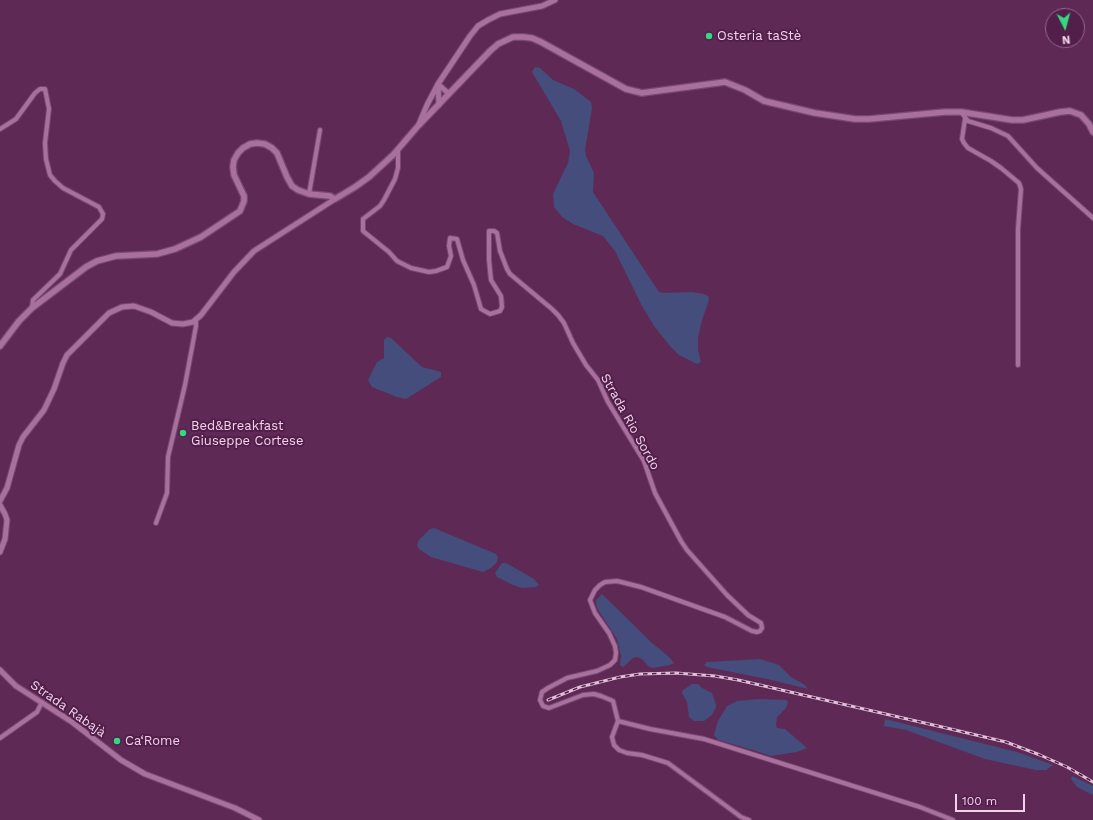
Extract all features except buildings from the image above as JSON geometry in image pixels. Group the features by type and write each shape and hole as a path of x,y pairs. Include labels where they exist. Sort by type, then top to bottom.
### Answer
{"main road":[{"path":"0,346 32,308 76,273 97,261 116,256 157,254 175,250 201,237 236,214 242,206 244,196 234,175 234,160 243,148 250,144 265,144 272,148 277,153 286,177 292,186 298,190 309,194 330,196 335,199 369,177 382,166 490,51 498,44 514,37 523,36 532,38 549,45 626,89 642,93 725,82 745,90 764,101 836,117 869,119 945,112 961,112 1012,120 1023,120 1070,111 1080,115 1089,124 1093,132"}],"street":[{"path":"418,126 438,84 478,26 500,14 542,6 555,0"},
{"path":"438,84 449,94"},
{"path":"438,84 439,105"},
{"path":"0,129 16,119 35,93 40,89 45,89 49,109 45,143 46,159 50,175 64,188 99,207 103,214 102,219 71,250 60,274 33,300 32,308"},
{"path":"432,95 433,100 439,105"},
{"path":"961,112 964,119 962,139 964,143 968,148 1001,168 1019,184 1021,189 1018,229 1018,365"},
{"path":"964,119 1008,136 1037,168 1093,218"},
{"path":"309,194 320,130"},
{"name":"Strada Rio Sordo","path":"398,150 398,168 395,179 380,206 363,219 363,231 397,260 411,268 429,272 436,272 446,267 451,256 449,246 450,238 457,239 481,309 490,314 500,311 502,307 501,296 491,280 489,231 494,230 497,233 500,251 510,274 552,309 564,323 573,343 586,365 598,380 608,402 644,461 655,493 687,550 727,596 748,615 760,623 762,628 757,632 725,617 641,587 617,581 605,582 600,585 592,594 590,600 591,606 609,633 615,646 615,660 605,668 559,681 542,692 540,700 543,706 549,708 583,695 594,694 613,702 618,721"},
{"path":"0,501 7,488 19,445 23,437 44,410 54,389 63,363 67,356 105,317 126,306 134,306 143,308 172,323 187,324 196,319 254,250 335,199"},
{"path":"156,523 167,493 168,457 186,377 196,319"},
{"path":"0,505 7,520 5,538 0,552"},
{"name":"Strada Rabajà","path":"0,670 16,686 72,722 121,760 145,774 235,808 259,820"},
{"path":"0,738 37,712 42,702"},
{"path":"749,820 741,816 668,763 642,755 627,754 619,750 614,745 612,737 618,721 650,729 704,739 920,807 953,820"}],"shaded area":[{"path":"535,67 540,68 553,80 574,89 591,102 592,108 585,150 586,156 594,173 593,192 659,292 692,292 704,294 709,297 698,338 698,350 701,362 697,364 679,355 654,326 641,304 615,251 603,236 573,224 562,217 554,207 553,194 568,163 570,151 561,121 532,72"},
{"path":"387,337 391,338 422,367 441,372 441,377 406,399 372,387 368,380 377,362 384,358 384,340"},
{"path":"434,528 496,554 498,558 497,562 491,568 483,572 431,557 419,549 417,545 419,540 430,529"},
{"path":"502,563 506,563 534,579 539,585 536,587 522,588 497,577 495,573"},
{"path":"602,594 674,663 652,668 642,659 637,657 633,658 623,667 620,665 621,656 617,639 597,608 596,600"},
{"path":"760,659 779,665 791,677 805,685 808,689 707,667 704,665 707,662"},
{"path":"692,684 698,684 702,688 712,693 716,704 712,715 704,721 694,721 689,717 687,702 682,693 683,690"},
{"path":"760,699 786,700 788,702 786,708 777,717 777,728 785,729 807,748 797,752 771,756 718,740 714,735 718,721 727,706 737,701"},
{"path":"885,719 1017,752 1053,765 1046,770 1036,770 985,759 906,730 884,726"},
{"path":"1072,776 1093,786 1093,795 1077,787 1071,779"}],"railway":[{"path":"548,700 580,687 620,677 640,674 676,673 715,676 1006,742 1067,767 1093,782"}],"place":[{"name":"Osteria taStè","path":"709,36"},
{"name":"Bed&Breakfast Giuseppe Cortese","path":"183,433"},
{"name":"Ca‘Rome","path":"117,741"}]}
